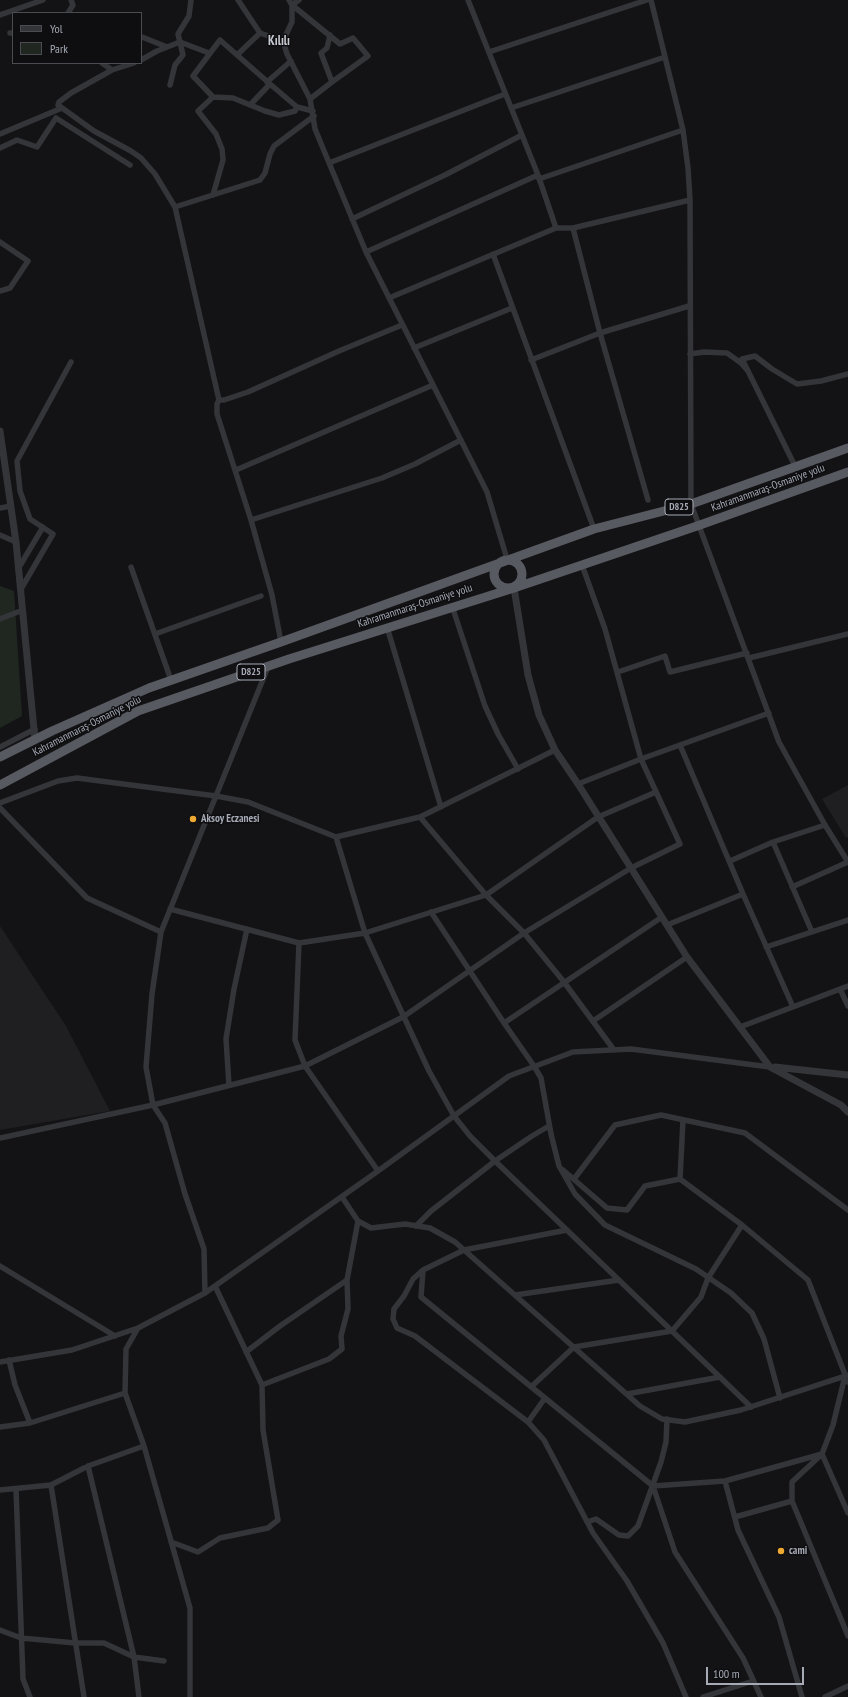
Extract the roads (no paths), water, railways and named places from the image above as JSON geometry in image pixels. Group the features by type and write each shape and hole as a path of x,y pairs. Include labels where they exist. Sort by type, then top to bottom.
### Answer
{"highway":[{"name":"Kahramanmaraş-Osmaniye yolu","path":"0,757 149,688 594,529 691,504 848,448"},
{"name":"Kahramanmaraş-Osmaniye yolu","path":"0,785 138,711 387,627 511,588 700,525 848,472"},
{"path":"505,560 516,562 521,569 522,578 520,582 511,588 500,585 495,577 496,568 505,560"}],"street":[{"path":"0,15 43,0"},
{"path":"70,10 73,5 71,0"},
{"path":"170,85 175,66 184,55 178,34 189,16 191,0"},
{"path":"238,0 260,33 283,41"},
{"path":"291,3 299,0"},
{"path":"468,0 539,177 556,228"},
{"path":"489,52 647,0"},
{"path":"651,0 682,130 690,200 691,504 779,742 825,825 848,862 792,887"},
{"path":"291,3 340,44 353,38 368,56 310,99"},
{"path":"291,3 292,22 283,41 290,61 310,99 315,129 366,252 487,492 505,560"},
{"path":"237,55 260,33"},
{"path":"330,36 327,48 321,53 332,82"},
{"path":"142,37 167,47"},
{"path":"297,107 295,111 279,115 232,98 213,97 193,76 220,40 297,107 313,114"},
{"path":"142,60 180,42 210,53"},
{"path":"511,108 665,57"},
{"path":"250,105 268,83 290,61"},
{"path":"103,64 112,70"},
{"path":"131,64 112,70 70,93 58,105 94,131 141,158 155,174 175,207 219,400 217,404 217,414 251,520 272,595 281,642"},
{"path":"329,163 505,94"},
{"path":"213,97 198,111 216,134 222,149 222,160 213,195"},
{"path":"0,134 62,108"},
{"path":"175,207 260,180 265,173 274,146 313,114"},
{"path":"0,148 17,140 37,147 56,118 130,165"},
{"path":"366,252 539,177 682,130"},
{"path":"352,219 445,175 522,134"},
{"path":"389,298 556,228 573,228 690,200"},
{"path":"573,228 600,333 648,500"},
{"path":"0,242 28,261 10,288 0,291"},
{"path":"493,254 594,529"},
{"path":"531,360 600,333 690,306"},
{"path":"414,348 512,308"},
{"path":"219,400 224,400 248,392 339,351 402,325"},
{"path":"690,354 704,352 727,353 741,363 748,372"},
{"path":"796,466 742,359 755,356 772,369 797,384 821,381 848,374"},
{"path":"21,589 53,534 30,519 20,491 17,461 71,362"},
{"path":"236,470 367,412 433,385"},
{"path":"0,431 16,542 35,740"},
{"path":"251,520 382,478 415,464 461,440"},
{"path":"0,508 11,506"},
{"path":"18,569 43,528"},
{"path":"0,535 16,542"},
{"path":"0,1138 153,1105 305,1066 404,1017 524,933 631,868 680,844 641,759 605,629 582,564"},
{"path":"131,567 171,680"},
{"path":"511,588 528,675 539,716 555,750 687,957 770,1067 841,1105 848,1112"},
{"path":"155,634 261,596"},
{"path":"452,606 485,706 498,734 518,769"},
{"path":"0,619 23,610"},
{"path":"387,627 441,807"},
{"path":"618,672 665,656 670,672 848,634"},
{"path":"204,1293 204,1249 185,1194 164,1123 153,1105 146,1067 152,994 161,932 268,667"},
{"path":"578,784 769,712"},
{"path":"0,747 35,729"},
{"path":"680,745 793,1007"},
{"path":"0,803 58,781 77,778 216,796 248,802 336,837 420,817 555,750"},
{"path":"170,909 299,943 365,933 486,895 598,817 656,792"},
{"path":"0,808 87,898 161,932"},
{"path":"420,817 486,895 524,933 564,982 614,1050"},
{"path":"730,861 774,842 825,825"},
{"path":"336,837 365,933 429,1071 454,1116 470,1136 495,1161 751,1407"},
{"path":"774,842 812,932"},
{"path":"667,925 743,894"},
{"path":"431,912 541,1078 549,1126 559,1166 575,1194 605,1225 696,1269 731,1294 752,1312 764,1339 780,1398"},
{"path":"504,1023 662,917"},
{"path":"766,947 848,920"},
{"path":"229,1086 226,1039 234,989 248,929"},
{"path":"299,943 295,1040 305,1066 378,1171"},
{"path":"593,1021 687,957"},
{"path":"740,1027 848,986"},
{"path":"840,989 848,1006"},
{"path":"0,1362 72,1350 115,1336 138,1328 204,1293 342,1197 509,1076 574,1052 631,1049 770,1067 848,1075"},
{"path":"574,1179 615,1125 661,1115 745,1133 848,1210"},
{"path":"680,1179 683,1120"},
{"path":"416,1226 431,1211 495,1161 549,1126"},
{"path":"559,1166 607,1208 627,1210 645,1186 680,1179 742,1225 808,1280 847,1375 848,1382"},
{"path":"342,1197 358,1221 371,1228 405,1224 430,1228 455,1242 640,1406 662,1419 685,1422 751,1407 847,1375"},
{"path":"262,1386 329,1358 342,1349 341,1336 348,1309 347,1280 358,1221"},
{"path":"531,1387 574,1347 672,1331 701,1297 708,1278 742,1225"},
{"path":"567,1230 464,1250 423,1270 413,1279 404,1296 394,1309 393,1319 397,1328 415,1336 528,1422 544,1440 593,1533 627,1581 663,1643 686,1697"},
{"path":"0,1266 115,1336"},
{"path":"423,1270 421,1297 653,1486 675,1552 743,1658 761,1697"},
{"path":"246,1352 280,1326 347,1280"},
{"path":"515,1295 619,1280"},
{"path":"171,1542 198,1552 220,1538 268,1528 278,1520 263,1430 262,1386 215,1286"},
{"path":"138,1328 126,1349 125,1393 144,1446 190,1608 190,1697"},
{"path":"10,1360 15,1385 30,1423"},
{"path":"847,1375 833,1425 822,1454 792,1482 792,1501 848,1636"},
{"path":"627,1394 720,1377"},
{"path":"0,1427 30,1423 125,1393"},
{"path":"528,1422 545,1398"},
{"path":"587,1522 596,1520 619,1535 628,1536 638,1526 661,1462 666,1442 667,1419"},
{"path":"0,1490 51,1485 88,1466 144,1446"},
{"path":"653,1486 725,1481 822,1454"},
{"path":"822,1454 848,1513"},
{"path":"88,1466 134,1657 139,1697"},
{"path":"725,1481 738,1530 779,1617 802,1697"},
{"path":"51,1485 84,1697"},
{"path":"16,1489 23,1679 30,1697"},
{"path":"735,1517 792,1501"},
{"path":"0,1630 21,1638 76,1643 104,1643 134,1657 164,1661"},
{"path":"703,1697 754,1680"},
{"path":"825,1697 848,1686"}],"place":[{"name":"Aksoy Eczanesi","path":"193,819"},
{"name":"cami","path":"781,1551"}],"district":[{"name":"Kılılı","path":"279,41"}]}
